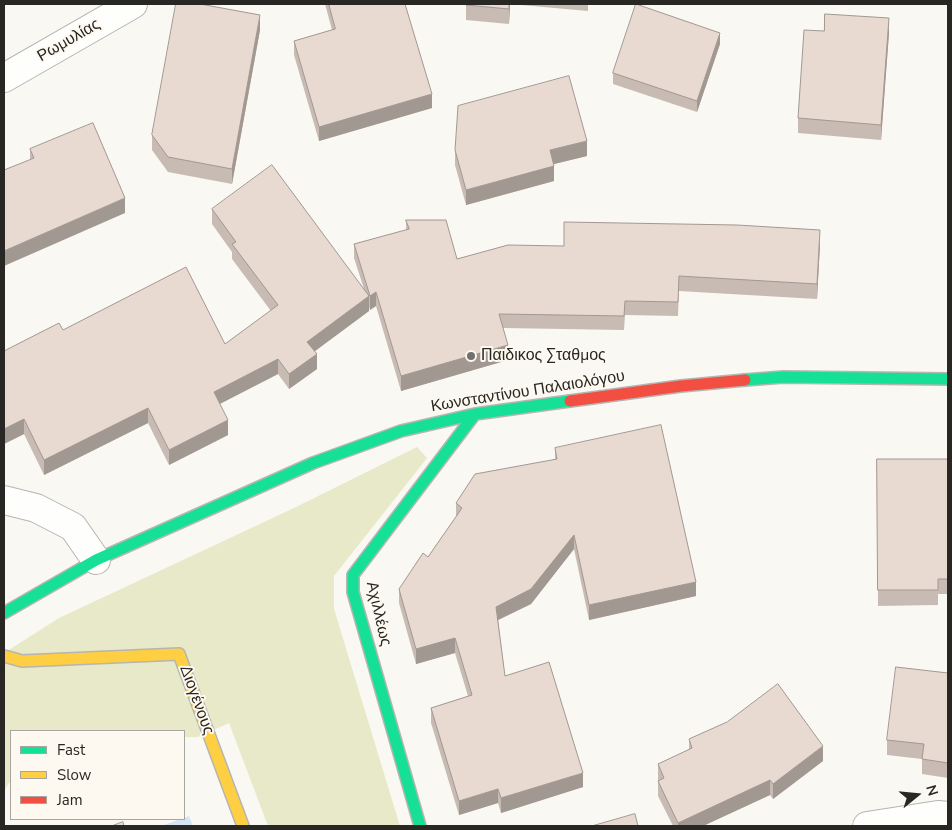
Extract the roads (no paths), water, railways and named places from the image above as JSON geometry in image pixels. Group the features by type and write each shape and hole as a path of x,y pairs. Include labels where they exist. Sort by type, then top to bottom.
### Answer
{"street":[{"name":"Ρωμυλίας","path":"4,78 134,4"},
{"name":"Κωνσταντίνου Παλαιολόγου","path":"4,613 96,560 313,463 401,431 475,414 681,386 783,377 948,379"},
{"name":"Αχιλλέως","path":"420,826 353,592 353,575 475,414"},
{"path":"4,500 36,508 73,528 96,560"},
{"name":"Διογένους","path":"4,656 22,660 179,654 243,826"},
{"path":"867,826 938,815 948,816"}],"water":[{"path":"189,816 193,826 161,826 178,820 185,820 185,817"}],"place":[{"name":"Παιδικος Σταθμος","path":"471,356"}]}
